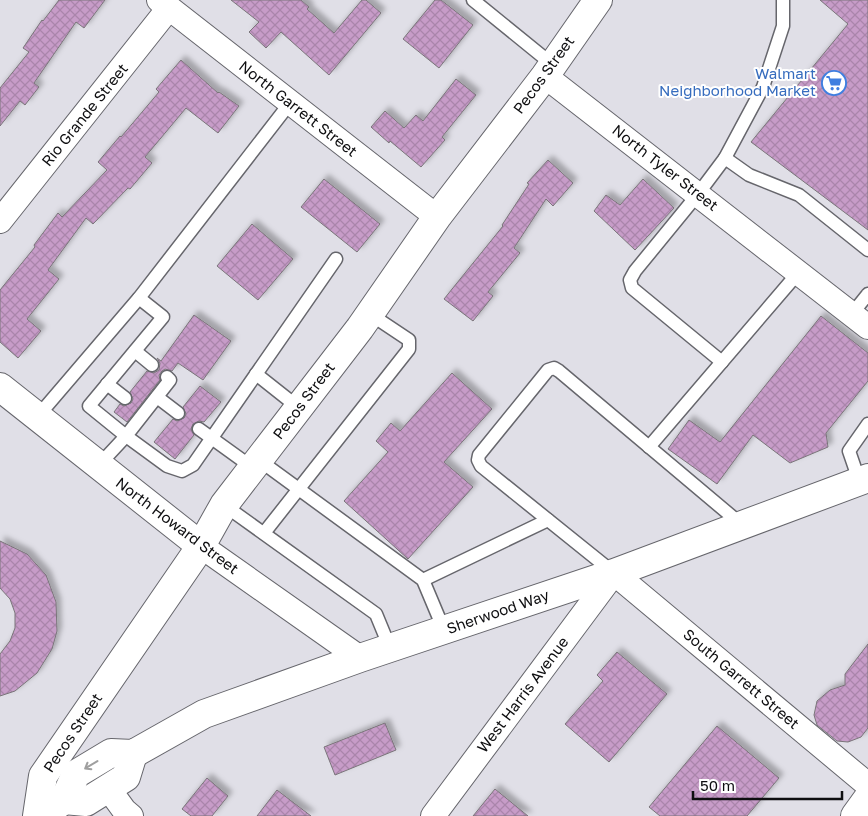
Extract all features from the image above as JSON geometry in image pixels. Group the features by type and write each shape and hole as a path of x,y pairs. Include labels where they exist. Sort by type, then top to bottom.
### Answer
{"street":[{"name":"Pecos Street","path":"37,816 43,776 201,546 224,505 370,314 437,217 549,70 598,0"},
{"name":"North Garrett Street","path":"164,4 437,217"},
{"name":"Rio Grande Street","path":"0,221 164,4"},
{"name":"North Tyler Street","path":"549,70 698,194 860,320"},
{"name":"North Howard Street","path":"0,387 201,546 360,658"},
{"name":"Sherwood Way","path":"42,816 64,800 76,774 111,753 133,754 204,714 360,658 614,573 743,525 865,484"},
{"name":"South Garrett Street","path":"614,573 868,785"},
{"name":"West Harris Avenue","path":"433,816 614,573"},
{"path":"64,800 86,802 126,777 133,754"},
{"path":"108,788 124,810 131,816"},
{"path":"855,816 868,798"}],"lane":[{"path":"473,0 549,70"},
{"path":"722,362 632,288 630,280 635,271 725,158 763,87 783,26 783,0"},
{"path":"38,416 139,298 290,103"},
{"path":"725,158 749,175 799,195 868,250"},
{"path":"139,298 163,317 89,406 167,466 182,471 193,465 336,259"},
{"path":"649,447 722,362 792,267"},
{"path":"860,320 868,294"},
{"path":"264,533 409,349 409,340 370,314"},
{"path":"135,351 152,365"},
{"path":"614,573 481,466 478,460 479,455 548,370 554,368 559,371 743,525"},
{"path":"256,374 299,408"},
{"path":"99,465 126,436 143,411 170,380 167,377"},
{"path":"107,384 125,398"},
{"path":"157,396 178,413"},
{"path":"865,484 849,451 868,424"},
{"path":"199,429 298,489 423,580 444,630"},
{"path":"224,505 376,614 390,648"},
{"path":"423,580 548,520"}],"building":[{"path":"59,0 105,0 84,28 76,22 34,83 39,87 25,105 20,101 0,126 0,88 29,52 23,48 42,20"},
{"path":"231,0 301,0 309,7 307,9 334,33 362,0 366,0 381,13 329,75 281,32 266,48 249,32 259,22"},
{"path":"435,0 441,0 473,25 439,68 403,39"},
{"name":"Walmart Neighborhood Market","path":"820,0 868,0 868,230 751,142 848,24"},
{"path":"181,60 218,93 239,106 218,133 186,108 145,157 152,163 130,189 128,188 93,224 86,218 48,270 59,279 27,319 41,331 18,358 0,342 0,290 35,247 34,245 58,213 62,217 107,170 98,162 159,92 156,89"},
{"path":"456,79 476,95 442,137 445,140 421,167 371,127 385,111 404,128 416,115 423,121"},
{"path":"548,160 573,183 553,206 546,199 514,248 520,253 488,292 493,296 473,321 444,299 503,226 529,184 527,183"},
{"path":"324,179 380,224 357,252 301,207"},
{"path":"643,179 674,208 635,250 594,211 606,195 620,205"},
{"path":"252,224 293,259 258,300 217,266"},
{"path":"194,315 231,341 203,380 178,363 172,371 165,369 162,371 159,375 160,380 127,422 114,412 120,404 124,406 131,403 133,399 130,392 147,371 154,373 159,370 160,363 157,358 161,361"},
{"path":"821,316 868,353 868,381 826,433 828,447 790,463 753,435 717,484 668,449 689,420 720,442"},
{"path":"452,373 492,409 444,462 473,487 408,559 344,501 388,452 376,441 391,423 400,431"},
{"path":"200,386 221,402 204,422 199,421 193,424 191,429 194,435 175,459 154,442 173,419 177,421 184,418 186,414 183,407"},
{"path":"0,541 27,554 46,575 56,602 57,631 52,649 37,673 15,691 0,696 0,654 10,641 15,628 15,613 10,599 0,588"},
{"path":"868,644 868,728 861,737 848,742 837,741 817,725 814,715 817,701 830,690 845,685 845,674"},
{"path":"617,652 667,694 609,762 565,724 603,681 597,675"},
{"path":"385,723 396,750 335,775 324,747"},
{"path":"717,726 779,778 747,816 660,816 649,807"},
{"path":"207,778 228,796 212,816 191,816 182,809"},
{"path":"495,789 528,816 473,816"},
{"path":"277,790 311,816 257,816"}],"place":[{"name":"Walmart Neighborhood Market","path":"834,83"}]}
